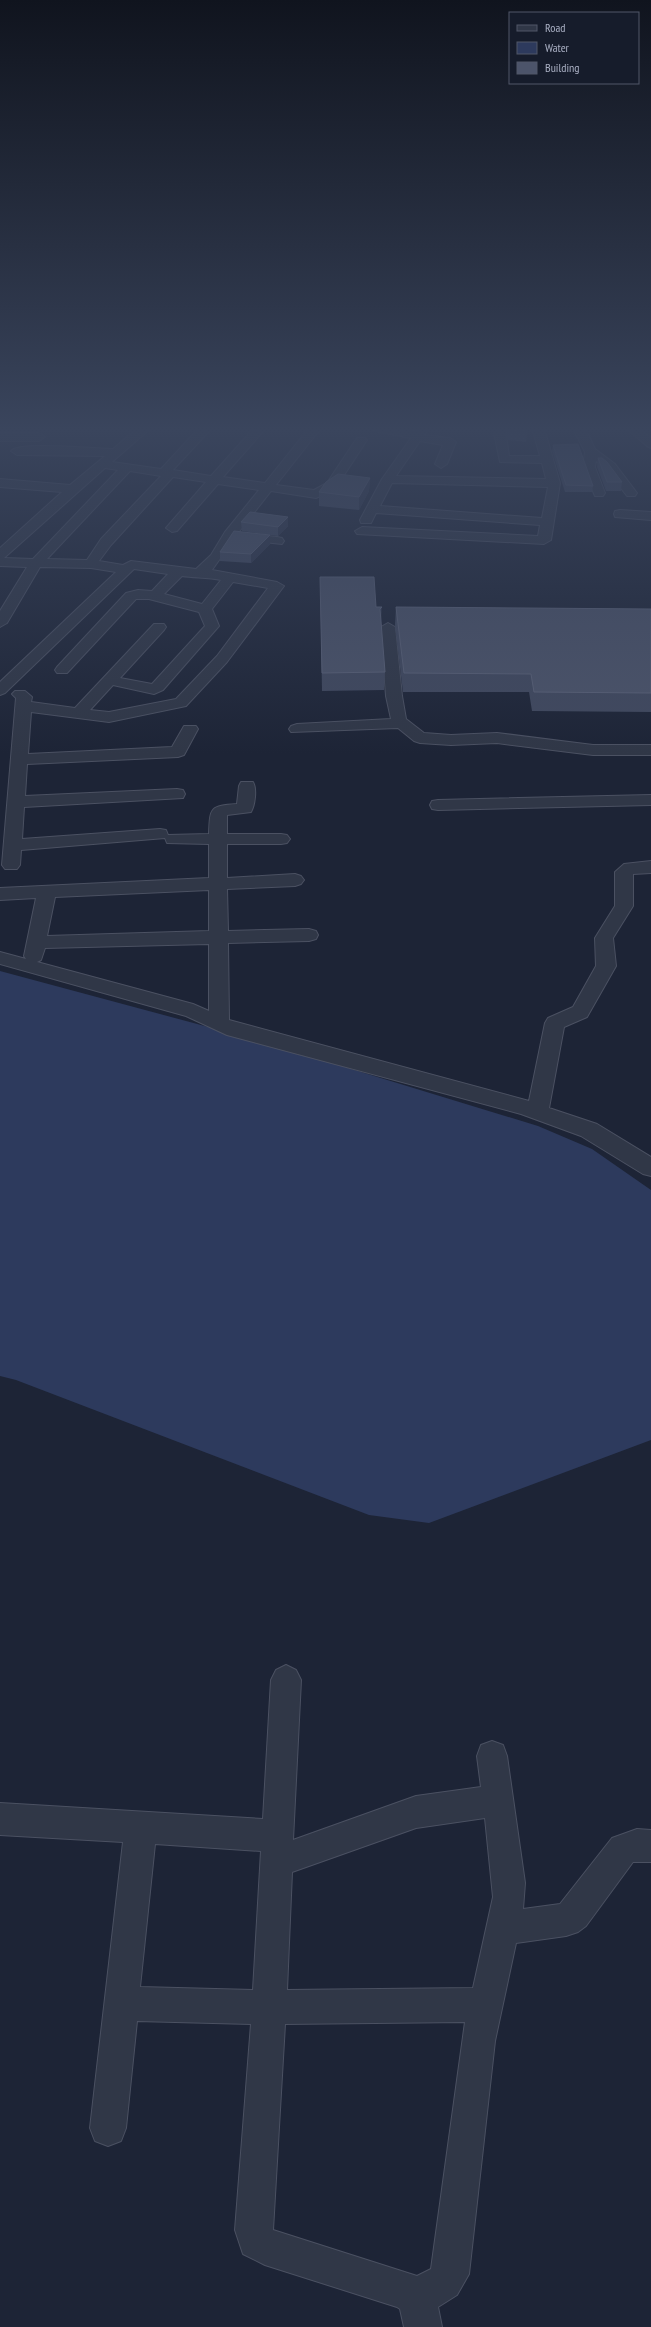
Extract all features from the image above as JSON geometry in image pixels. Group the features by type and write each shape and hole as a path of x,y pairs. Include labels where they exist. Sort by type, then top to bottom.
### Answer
{"street":[{"path":"0,537 19,539"},
{"path":"0,555 22,537"},
{"path":"0,623 35,564 61,537"},
{"path":"91,564 111,537"},
{"path":"11,865 23,706 22,695 1,688 133,564 196,574 201,572 220,554 229,537"},
{"path":"242,537 277,541"},
{"path":"400,537 543,546 545,537"},
{"path":"0,562 35,564 91,564 126,570"},
{"path":"154,596 179,571"},
{"path":"23,706 79,714 113,716 184,702 222,659 277,586 201,572"},
{"path":"205,609 230,577"},
{"path":"62,670 131,596 142,594 154,596 205,609"},
{"path":"109,680 154,688 158,687 212,626 205,609"},
{"path":"79,714 159,627"},
{"path":"388,627 394,696 400,723"},
{"path":"297,730 400,723 423,739 451,740 497,738 593,750 651,750"},
{"path":"19,759 178,752 190,729"},
{"path":"219,1024 219,811 245,808 247,786"},
{"path":"15,802 177,794"},
{"path":"438,805 651,800"},
{"path":"12,845 166,837 218,840 281,839"},
{"path":"537,1112 546,1075 555,1023 580,1012 606,966 604,938 624,906 625,870 651,868"},
{"path":"0,894 295,880"},
{"path":"32,967 47,891"},
{"path":"37,942 309,935"},
{"path":"0,958 194,1011 219,1024 537,1112 589,1130 651,1168"},
{"path":"286,1680 269,2007 254,2230 256,2241 265,2246 407,2291 420,2312 450,2274 478,2041 503,1928 509,1883 492,1756"},
{"path":"0,1819 141,1828 277,1849 416,1812 448,1806 498,1801"},
{"path":"108,2128 141,1828"},
{"path":"503,1928 566,1920 574,1914 623,1849 637,1845 651,1846"},
{"path":"122,2004 269,2007 485,2005"}],"water":[{"path":"0,971 253,1039 538,1126 592,1149 651,1190 651,1440 429,1523 369,1515 16,1380 0,1376"}],"building":[{"path":"230,537 268,537 251,554 220,552"},
{"path":"320,577 374,577 376,607 382,607 380,609 385,672 322,673"},
{"path":"396,607 651,609 651,693 534,692 531,674 404,673"}]}
